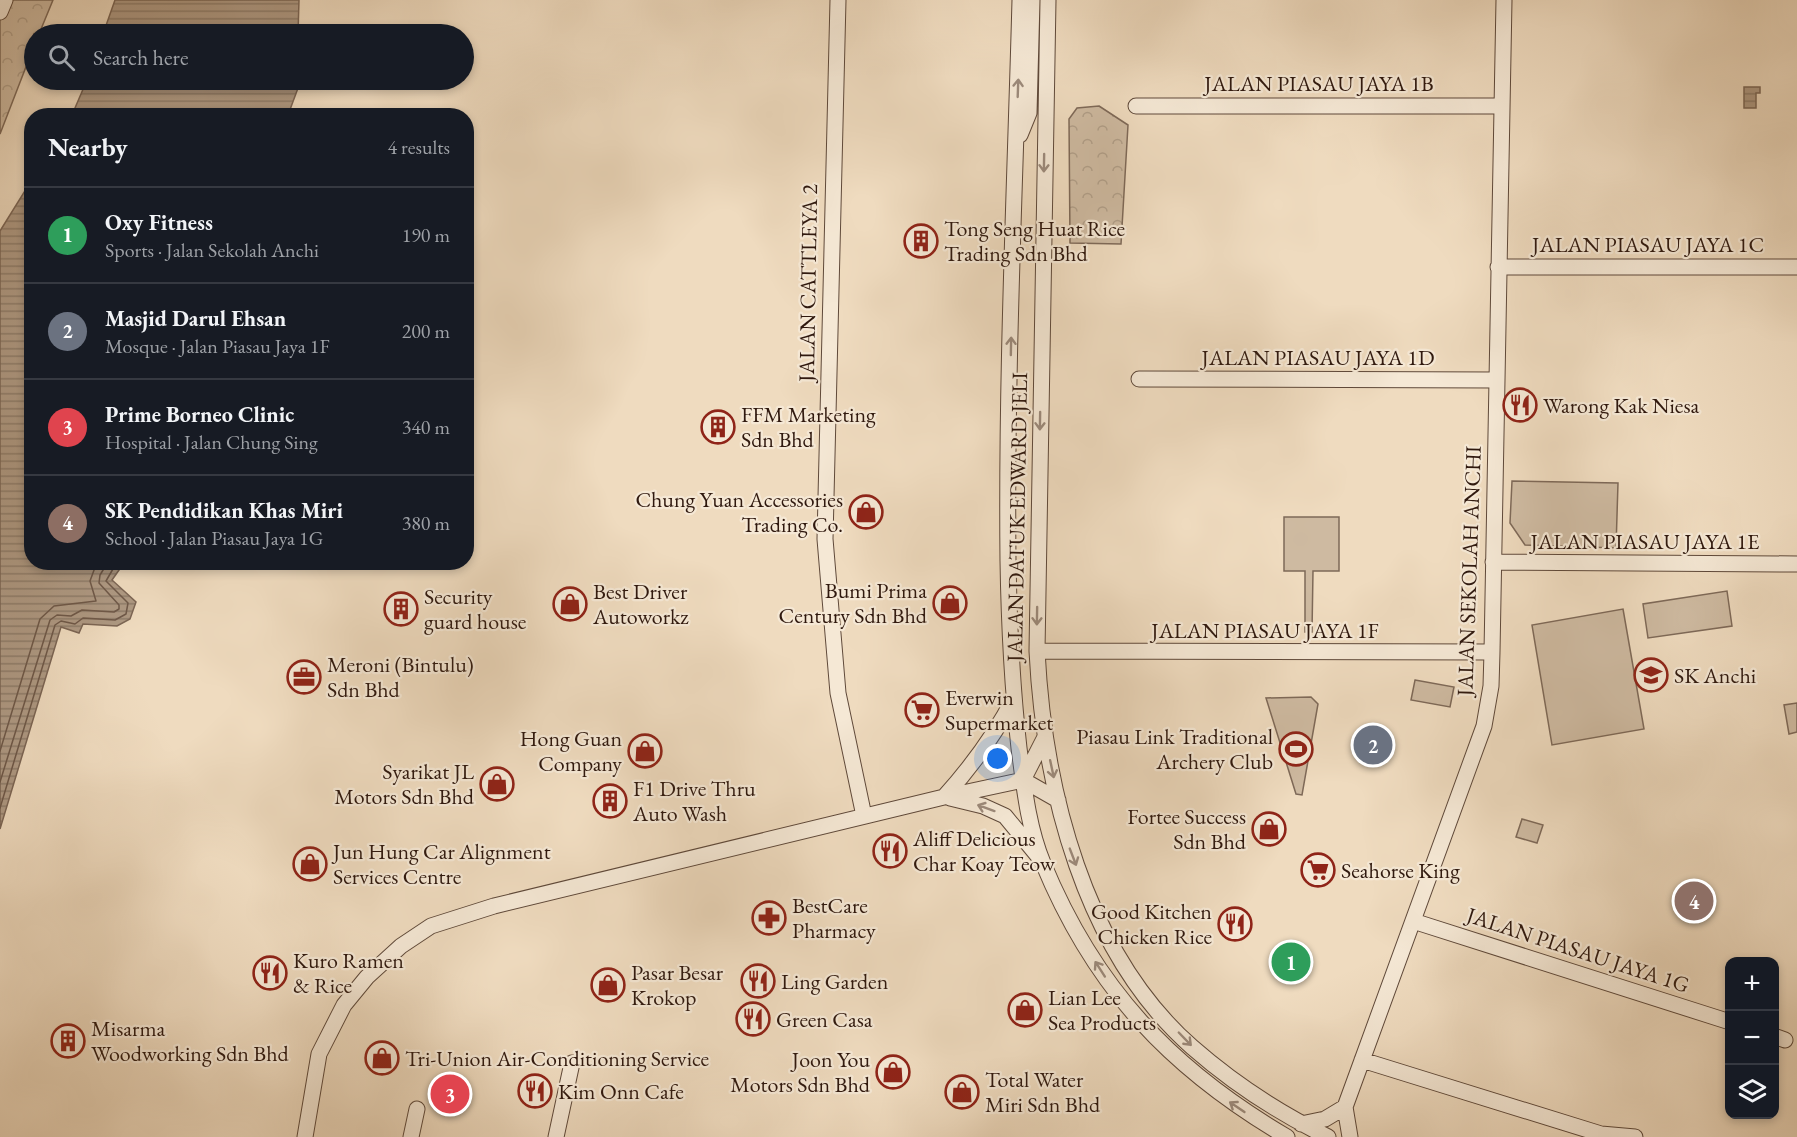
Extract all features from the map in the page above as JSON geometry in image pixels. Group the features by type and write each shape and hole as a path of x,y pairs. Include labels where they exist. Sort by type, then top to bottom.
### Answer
{"street":[{"path":"0,12 5,0"},
{"name":"JALAN CATTLEYA 2","path":"838,0 825,539 838,693 864,816"},
{"name":"JALAN DATUK EDWARD JELI","path":"1020,0 1008,504 1009,620 1014,698 1023,780 1042,861 1076,934 1111,986 1153,1037 1193,1075 1228,1101 1287,1137"},
{"path":"1016,144 1029,113 1032,0"},
{"name":"JALAN DATUK EDWARD JELI","path":"1048,0 1037,651 1045,737 1058,800 1070,848 1093,908 1127,970 1157,1011 1191,1046 1262,1101 1328,1137"},
{"name":"JALAN SEKOLAH ANCHI","path":"1345,1107 1484,726 1491,686 1504,0"},
{"name":"JALAN PIASAU JAYA 1B","path":"1136,106 1502,106"},
{"name":"JALAN PIASAU JAYA 1C","path":"1498,267 1797,267"},
{"name":"JALAN PIASAU JAYA 1D","path":"1139,379 1496,380"},
{"name":"JALAN PIASAU JAYA 1E","path":"1493,562 1797,564"},
{"name":"JALAN PIASAU JAYA 1F","path":"1037,651 1492,652"},
{"path":"944,796 985,748 999,728 1014,698"},
{"path":"1023,780 1045,737"},
{"path":"305,1137 319,1054 344,1005 380,963 431,926 464,914 944,796 1023,780 1058,800"},
{"path":"944,796 983,806 1005,816 1042,861"},
{"name":"JALAN PIASAU JAYA 1G","path":"1413,921 1725,1020"},
{"path":"1362,1059 1601,1134 1635,1137"},
{"path":"556,1137 572,1063"},
{"path":"1301,1124 1325,1119 1345,1107 1350,1137"},
{"path":"411,1137 417,1109"}],"green space":[{"path":"0,0 53,0 43,24 24,24 24,72 0,134"},
{"path":"1099,106 1128,125 1121,244 1070,243 1069,119 1077,108"},
{"path":"1512,481 1618,483 1616,548 1525,545 1510,523"},
{"path":"1284,517 1339,517 1339,571 1313,571 1312,632 1305,632 1305,571 1284,571"},
{"path":"1727,591 1732,626 1648,638 1643,604"},
{"path":"1623,609 1644,729 1552,745 1532,625"},
{"path":"1415,680 1454,687 1450,707 1411,700"},
{"name":"Piasau Link Traditional Archery Club","path":"1311,697 1318,704 1302,795 1296,794 1266,698"},
{"path":"1797,703 1797,732 1789,734 1784,705"},
{"path":"1522,819 1543,825 1537,843 1516,837"}],"water":[{"path":"115,0 299,0 298,24 107,24"},
{"path":"1744,87 1760,87 1760,93 1756,93 1756,108 1744,108"},
{"path":"83,90 297,90 291,108 75,108"},
{"path":"24,192 24,570 119,570 112,580 136,602 130,619 117,626 83,624 79,633 61,627 0,829 0,231"}],"place":[{"name":"Tong Seng Huat Rice Trading Sdn Bhd","path":"921,241"},
{"name":"Warong Kak Niesa","path":"1520,405"},
{"name":"FFM Marketing Sdn Bhd","path":"718,427"},
{"name":"Chung Yuan Accessories Trading Co.","path":"866,512"},
{"name":"Bumi Prima Century Sdn Bhd","path":"950,603"},
{"name":"Best Driver Autoworkz","path":"570,604"},
{"name":"Security guard house","path":"401,609"},
{"name":"SK Anchi","path":"1651,675"},
{"name":"Meroni (Bintulu) Sdn Bhd","path":"304,677"},
{"name":"Everwin Supermarket","path":"922,710"},
{"name":"Masjid Darul Ehsan","path":"1373,745"},
{"name":"Piasau Link Traditional Archery Club","path":"1296,749"},
{"name":"Hong Guan Company","path":"645,751"},
{"name":"Syarikat JL Motors Sdn Bhd","path":"497,784"},
{"name":"F1 Drive Thru Auto Wash","path":"610,801"},
{"name":"Fortee Success Sdn Bhd","path":"1269,829"},
{"name":"Aliff Delicious Char Koay Teow","path":"890,851"},
{"name":"Jun Hung Car Alignment Services Centre","path":"310,864"},
{"name":"Seahorse King","path":"1318,870"},
{"name":"SK Pendidikan Khas Miri","path":"1694,901"},
{"name":"BestCare Pharmacy","path":"769,918"},
{"name":"Good Kitchen Chicken Rice","path":"1235,924"},
{"name":"Oxy Fitness","path":"1291,962"},
{"name":"Kuro Ramen & Rice","path":"270,973"},
{"name":"Ling Garden","path":"758,981"},
{"name":"Pasar Besar Krokop","path":"608,985"},
{"name":"Lian Lee Sea Products","path":"1025,1010"},
{"name":"Green Casa","path":"753,1019"},
{"name":"Misarma Woodworking Sdn Bhd","path":"68,1041"},
{"name":"Tri-Union Air-Conditioning Service","path":"382,1058"},
{"name":"Joon You Motors Sdn Bhd","path":"893,1072"},
{"name":"Kim Onn Cafe","path":"535,1091"},
{"name":"Total Water Miri Sdn Bhd","path":"962,1092"},
{"name":"Prime Borneo Clinic","path":"450,1094"}]}
